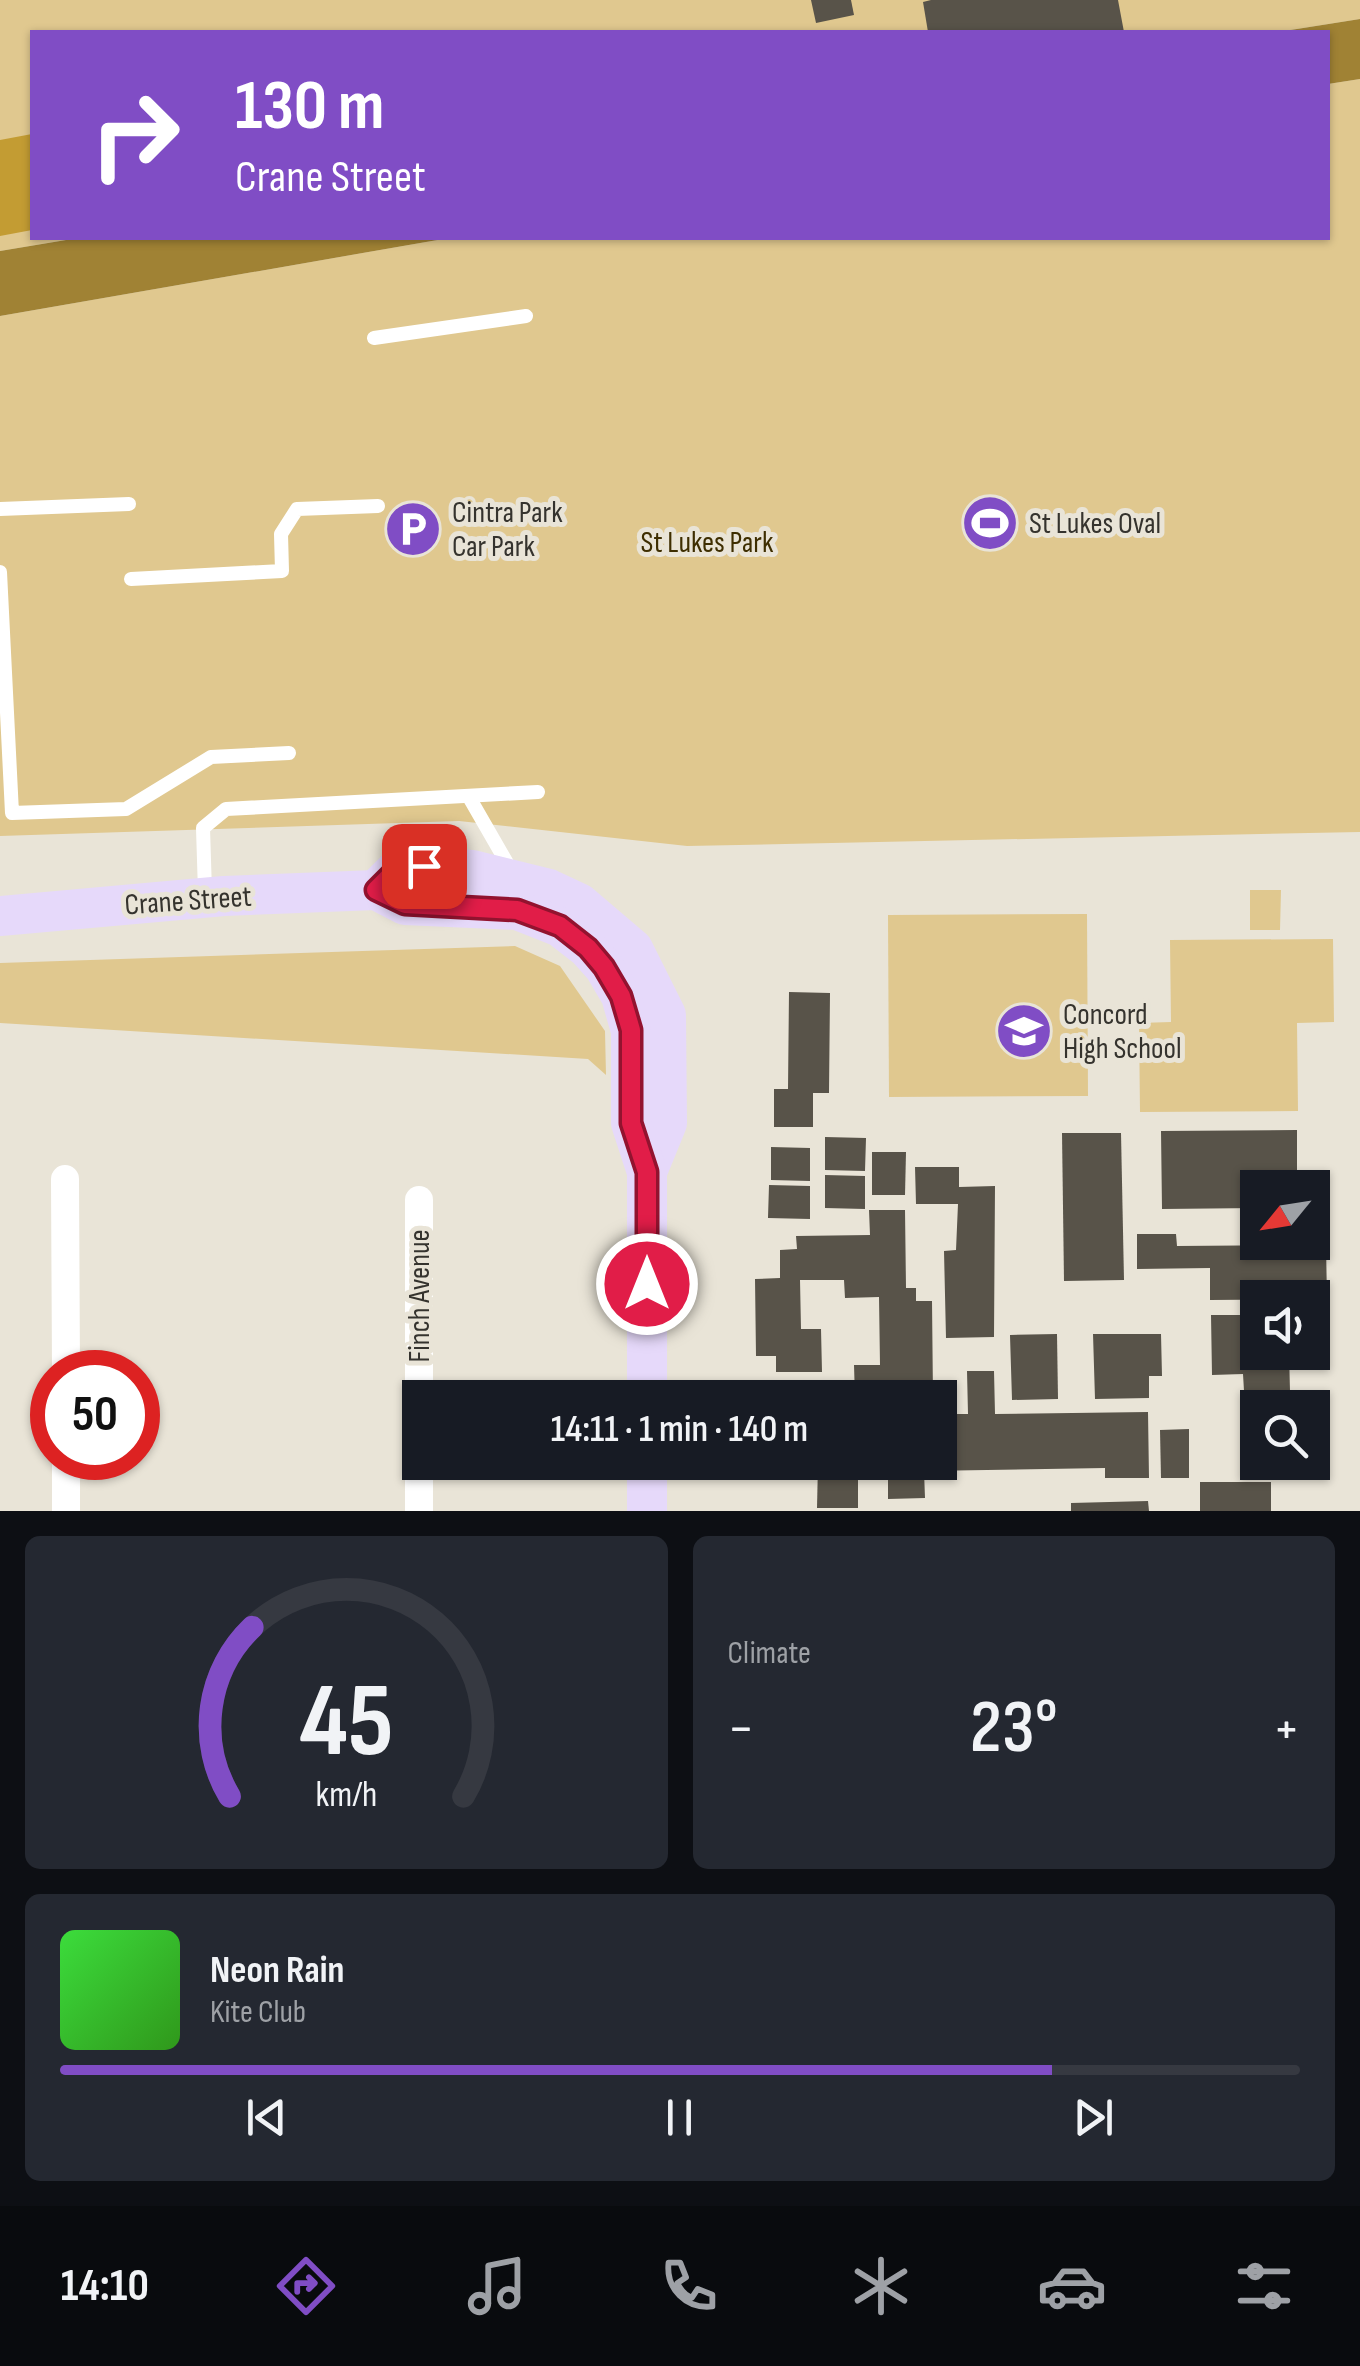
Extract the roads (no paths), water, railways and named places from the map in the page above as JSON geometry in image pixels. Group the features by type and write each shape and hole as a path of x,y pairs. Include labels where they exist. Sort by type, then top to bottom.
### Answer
{"main road":[{"name":"Crane Street","path":"376,890 401,865 472,870 516,879 579,903 633,949 666,1015 667,1123 647,1172"},
{"name":"Crane Street","path":"0,916 205,898 376,890 405,904 517,910 560,926 588,948 621,996 631,1030 631,1123 647,1172 647,1380"},
{"path":"647,1480 647,1511"}],"street":[{"path":"65,1179 66,1350"},
{"name":"Finch Avenue","path":"419,1200 420,1511"},
{"path":"66,1480 66,1511"}],"lane":[{"path":"374,338 526,316"},
{"path":"0,509 128,504"},
{"path":"131,580 282,571 281,534 297,509 378,506"},
{"path":"0,572 12,813 126,809 211,757 289,754"},
{"path":"205,898 202,828 226,809 538,792"},
{"path":"469,797 516,879"}],"place":[{"name":"St Lukes Oval","path":"990,523"},
{"name":"Cintra Park Car Park","path":"413,529"},
{"name":"Concord High School","path":"1024,1031"}],"park label":[{"name":"St Lukes Park","path":"707,542"}]}
